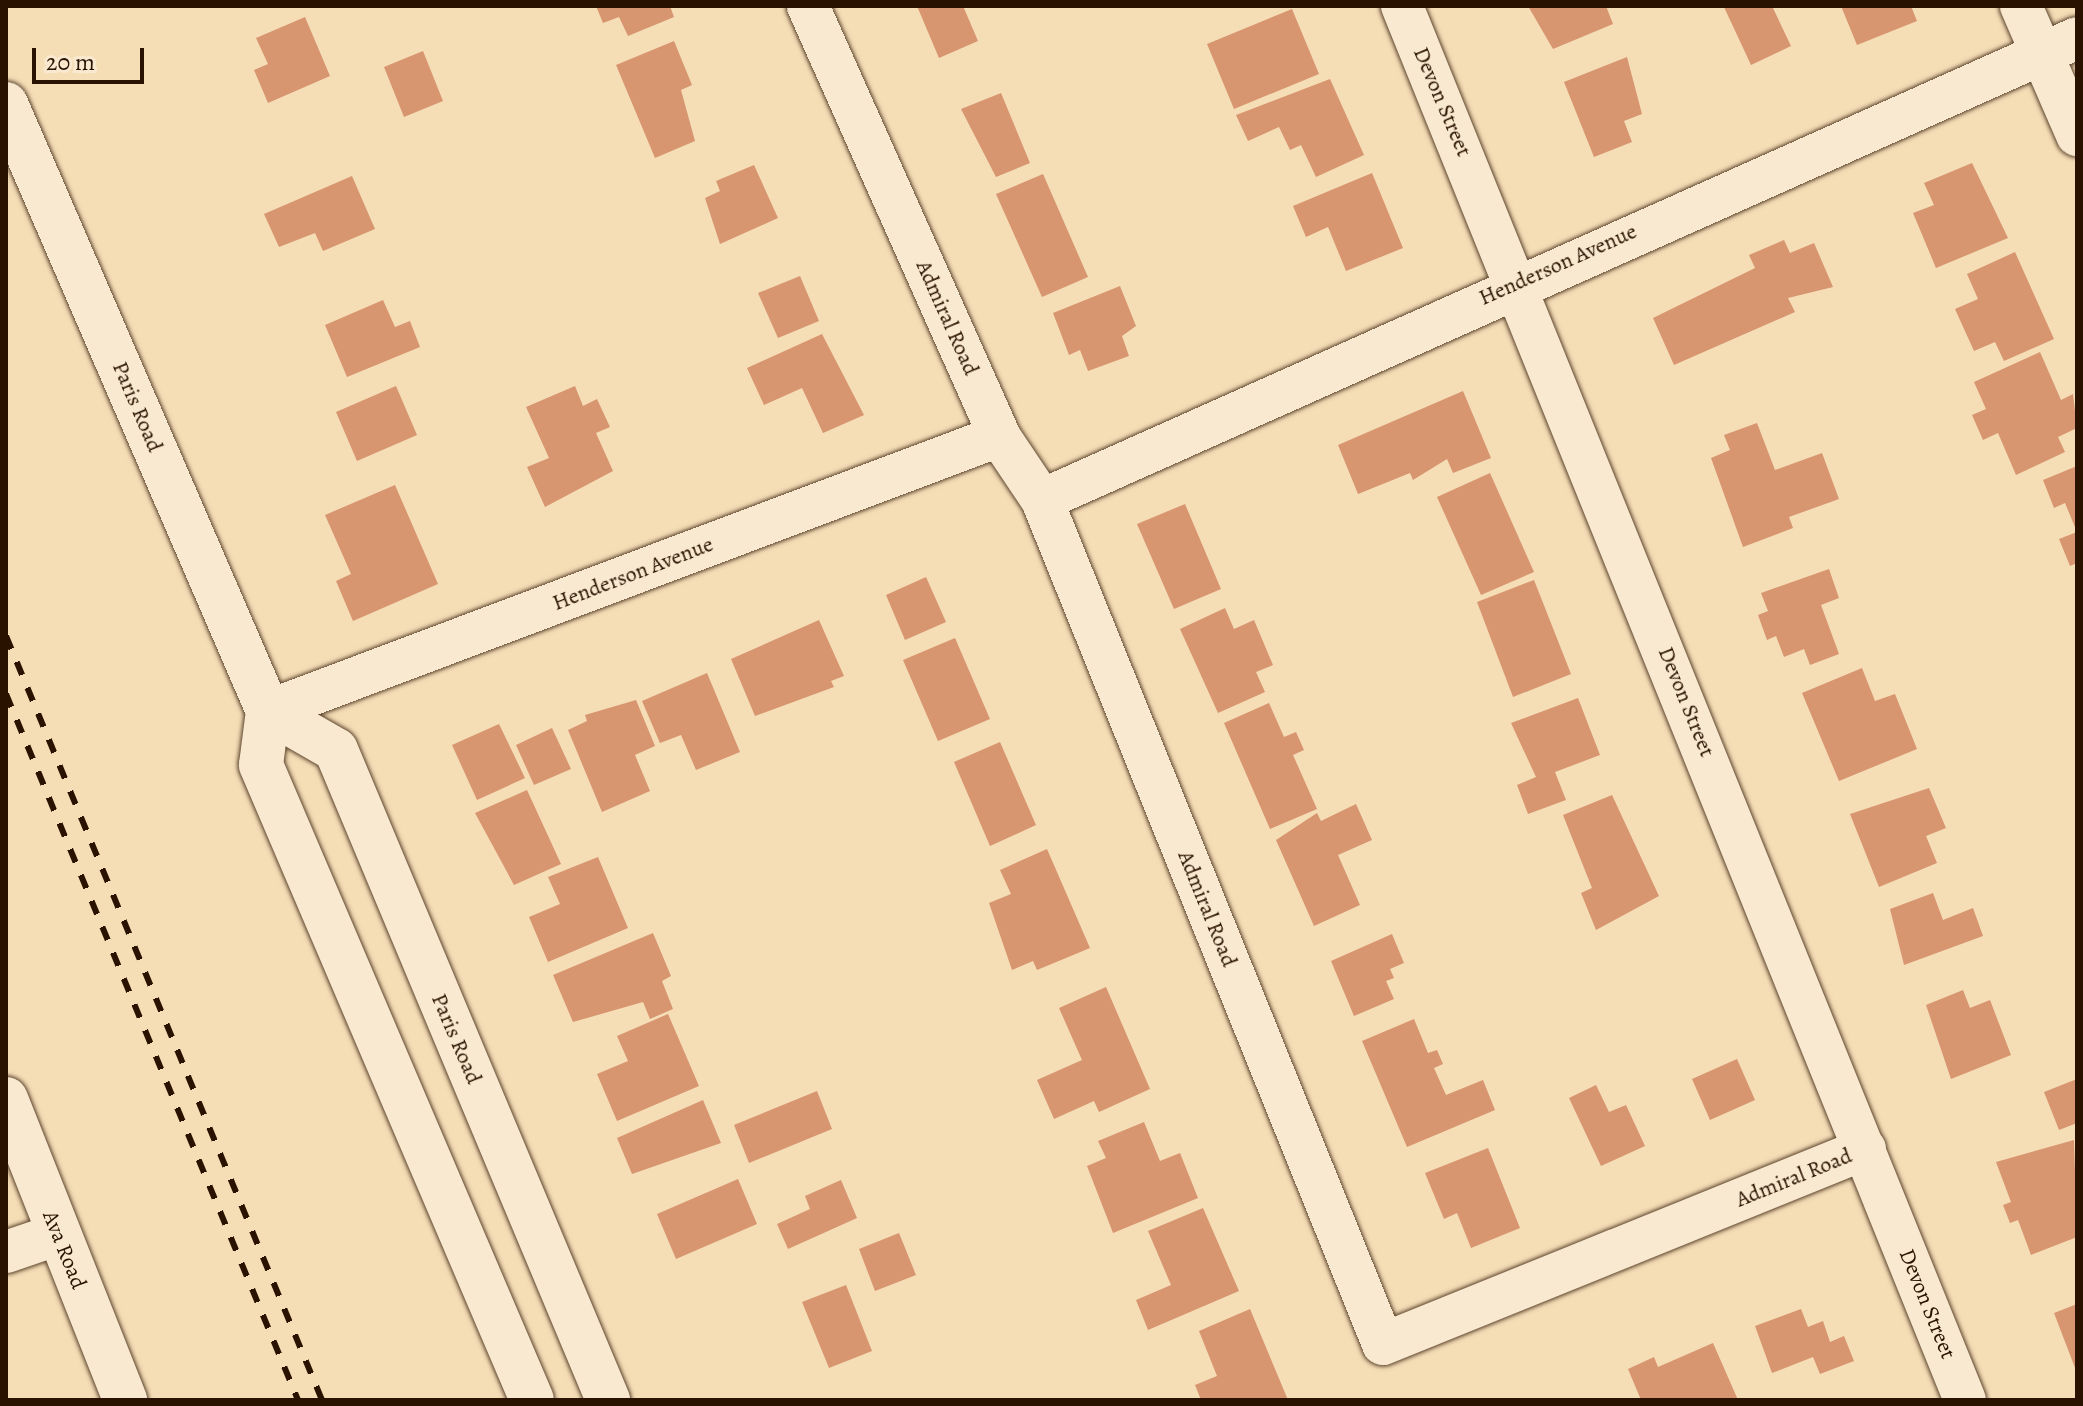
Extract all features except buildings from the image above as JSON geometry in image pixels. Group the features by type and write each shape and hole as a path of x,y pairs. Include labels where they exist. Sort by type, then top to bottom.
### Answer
{"main road":[{"name":"Paris Road","path":"6,104 268,711 336,750 608,1400"},
{"path":"268,711 261,765 532,1400"},
{"name":"Ava Road","path":"6,1099 56,1235 125,1400"}],"street":[{"name":"Admiral Road","path":"808,6 999,436 1042,500 1383,1344 1865,1149"},
{"name":"Devon Street","path":"1402,6 1517,282 1965,1400"},
{"path":"2021,6 2059,46 2077,135"},
{"name":"Henderson Avenue","path":"1042,500 1517,282 2059,46"},
{"name":"Henderson Avenue","path":"268,711 999,436"},
{"path":"6,1252 56,1235"}],"railway":[{"path":"6,636 322,1400"},
{"path":"6,694 298,1400"}]}
